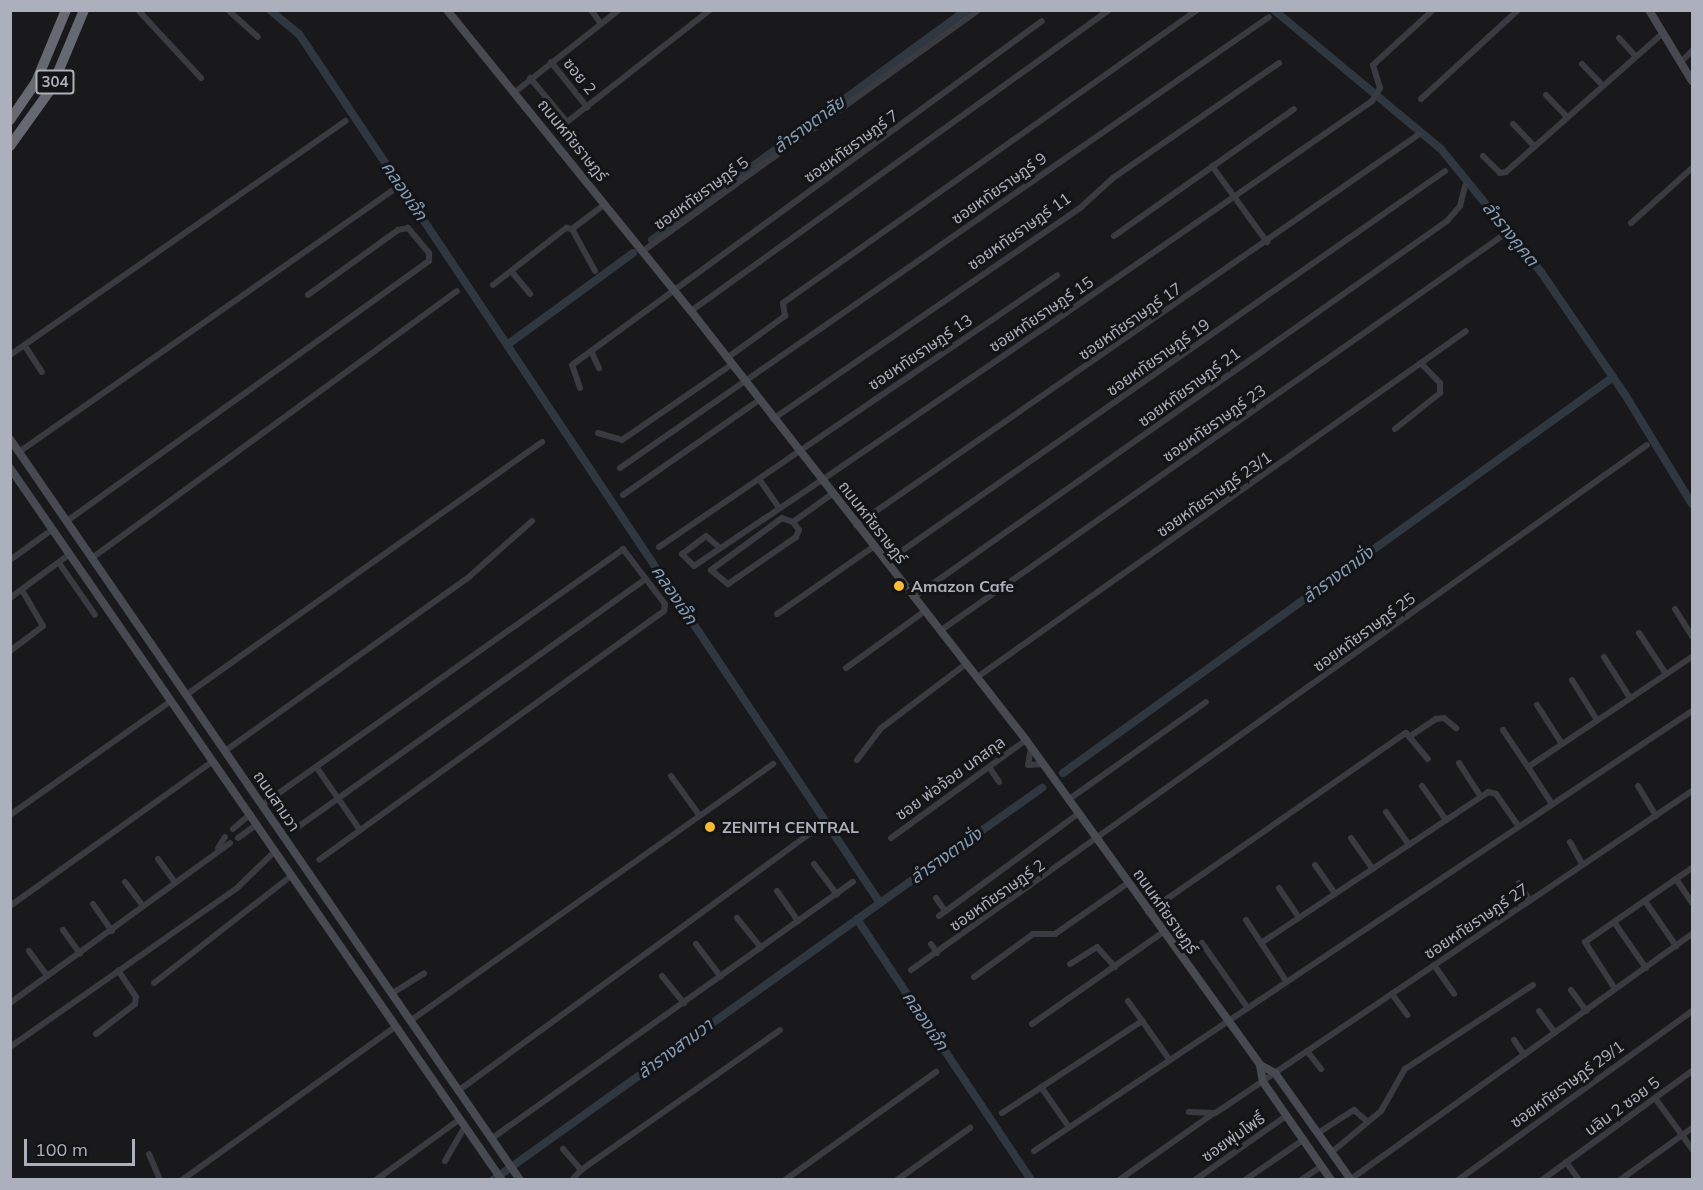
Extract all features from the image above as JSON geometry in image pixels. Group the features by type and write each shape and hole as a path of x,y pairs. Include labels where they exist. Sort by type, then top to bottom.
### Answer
{"highway":[{"name":"304","path":"10,120 36,82 66,10"},
{"name":"304","path":"10,146 51,89 84,10"}],"street":[{"path":"138,10 201,78"},
{"path":"228,10 258,37"},
{"name":"ถนนหทัยราษฎร์","path":"447,10 691,311 1028,744 1227,1021 1260,1065 1275,1073 1351,1179"},
{"path":"591,10 601,24"},
{"path":"515,92 619,10"},
{"path":"530,78 564,121 572,120 710,10"},
{"name":"ซอยหทัยราษฎร์ 5","path":"643,251 979,10"},
{"path":"691,311 1109,10"},
{"path":"598,433 622,440 730,361 785,316 783,303 1197,10"},
{"name":"ซอยหทัยราษฎร์ 15","path":"720,548 706,536 682,554 694,566 1375,98 1380,88 1373,65 1433,10"},
{"path":"1421,99 1518,10"},
{"path":"1649,10 1692,81"},
{"name":"ซอยหทัยราษฎร์ 9","path":"620,468 1269,17"},
{"name":"ซอยหทัยราษฎร์ 7","path":"580,388 572,367 591,351 1042,21"},
{"path":"1483,156 1502,174 1663,33"},
{"path":"1619,38 1635,56"},
{"path":"1681,62 1692,51"},
{"name":"ซอย 2","path":"551,62 587,107"},
{"name":"ซอยหทัยราษฎร์ 11","path":"773,418 1080,208 1113,177 1279,63"},
{"path":"1582,64 1602,85"},
{"path":"1546,95 1567,117"},
{"path":"1114,236 1294,109"},
{"path":"10,355 345,121"},
{"path":"1514,124 1534,146"},
{"name":"ซอยหทัยราษฎร์ 17","path":"856,525 1267,242 1418,135"},
{"path":"1212,166 1267,242"},
{"path":"1631,223 1692,168"},
{"name":"ซอยหทัยราษฎร์ 19","path":"886,562 1445,171"},
{"name":"ซอยหทัยราษฎร์ 21","path":"914,597 1447,221 1460,206 1465,186"},
{"path":"19,452 392,191"},
{"path":"493,285 566,228 572,229 605,204"},
{"path":"67,521 429,261 429,253 408,228 398,230 308,295"},
{"path":"572,229 595,271"},
{"name":"ซอยหทัยราษฎร์ 23","path":"940,631 1502,236"},
{"path":"512,271 530,294"},
{"name":"ซอยหทัยราษฎร์ 13","path":"659,547 1058,275"},
{"path":"92,558 457,291"},
{"name":"ซอยหทัยราษฎร์ 23/1","path":"976,678 1466,332"},
{"path":"25,346 42,372"},
{"path":"591,351 599,369"},
{"path":"1395,429 1440,393 1440,383 1421,363"},
{"path":"623,495 759,400"},
{"name":"ถนนสามวา","path":"10,439 518,1176"},
{"path":"186,695 542,442"},
{"name":"ซอยหทัยราษฎร์ 25","path":"1097,840 1647,445"},
{"name":"ถนนสามวา","path":"10,468 502,1179"},
{"path":"759,479 779,508"},
{"path":"793,522 832,494"},
{"path":"782,518 793,522 799,530 796,537 728,584 711,570 782,518"},
{"path":"225,751 470,576 532,521"},
{"path":"10,560 53,529"},
{"path":"777,614 873,547"},
{"path":"262,805 620,550 665,604 664,611 319,860"},
{"path":"10,598 70,554"},
{"path":"59,563 95,615"},
{"path":"298,827 339,800 646,579"},
{"path":"10,651 43,626 22,590"},
{"path":"1675,609 1692,636"},
{"path":"846,668 924,611"},
{"path":"1639,633 1666,674"},
{"path":"1604,657 1630,698"},
{"path":"1528,767 1692,657"},
{"path":"857,760 880,729 966,664"},
{"path":"1572,680 1597,720"},
{"path":"10,815 171,701"},
{"path":"1068,800 1206,702"},
{"path":"1537,705 1562,744"},
{"path":"1034,1150 1692,711"},
{"path":"1412,735 1436,719 1444,718 1456,728"},
{"path":"190,727 202,719"},
{"path":"1503,730 1552,804"},
{"path":"1148,912 1406,733 1412,735 1428,759"},
{"name":"ซอย พ่อจ้อย นกสกุล","path":"891,838 989,767 1028,744"},
{"path":"10,906 213,761"},
{"path":"1459,763 1481,796"},
{"path":"410,1021 773,764"},
{"path":"989,767 999,782"},
{"path":"317,768 360,830"},
{"path":"671,776 700,816"},
{"path":"1422,786 1446,820"},
{"path":"1638,786 1656,816"},
{"name":"ซอยหทัยราษฎร์ 27","path":"1119,1179 1692,791"},
{"path":"1262,943 1481,796 1496,794 1518,826"},
{"path":"1386,812 1409,845"},
{"path":"250,814 235,828 240,836 257,825"},
{"path":"939,916 1078,814"},
{"path":"458,1091 811,833"},
{"path":"218,849 225,837"},
{"path":"1351,838 1373,869"},
{"name":"ซอยหทัยราษฎร์ 2","path":"911,970 1097,840"},
{"path":"1570,842 1583,865"},
{"path":"10,993 13,1001 112,931 173,880 230,843"},
{"path":"10,1047 237,888 275,851"},
{"path":"158,859 173,880"},
{"path":"814,864 837,894"},
{"path":"1315,865 1335,894"},
{"path":"1616,989 1585,944 1692,868"},
{"path":"154,983 292,875"},
{"path":"1676,879 1692,903"},
{"path":"125,882 144,906"},
{"path":"491,1139 853,882"},
{"path":"974,976 1033,934 1055,934 1128,884"},
{"path":"1519,884 1530,901"},
{"path":"1279,888 1299,918"},
{"path":"777,891 798,921"},
{"path":"936,898 945,911"},
{"path":"1645,901 1676,946"},
{"path":"93,903 112,931"},
{"path":"737,918 761,948"},
{"path":"1246,920 1286,981"},
{"path":"1614,922 1646,968"},
{"path":"63,930 80,953"},
{"path":"1032,1024 1162,933"},
{"path":"1351,1179 1692,934"},
{"path":"1202,943 1247,1007"},
{"path":"696,944 721,977"},
{"path":"931,944 937,953"},
{"path":"1070,964 1097,947 1115,967"},
{"path":"29,951 47,976"},
{"path":"1434,965 1454,994"},
{"path":"96,1034 135,1004 136,997 118,970"},
{"path":"391,994 423,973"},
{"path":"662,976 684,1003"},
{"path":"1332,1152 1381,1111 1405,1069 1533,985"},
{"path":"1571,990 1586,1011"},
{"path":"1392,994 1407,1015"},
{"path":"1128,1001 1169,1059"},
{"path":"1539,1011 1555,1033"},
{"name":"ซอยหทัยราษฎร์ 29/1","path":"1458,1179 1692,1011"},
{"path":"1002,1113 1142,1021"},
{"path":"182,1179 396,1026"},
{"path":"572,1179 581,1170 780,1030"},
{"path":"1514,1041 1524,1055"},
{"path":"1307,1051 1321,1069"},
{"name":"ถนนหทัยราษฎร์","path":"1260,1065 1263,1082 1331,1179"},
{"name":"นลิน 2 ซอย 5","path":"1542,1179 1692,1071"},
{"path":"784,1179 936,1072"},
{"path":"1041,1087 1069,1127"},
{"path":"1655,1098 1692,1149"},
{"path":"1318,1133 1354,1110 1368,1122"},
{"path":"1189,1112 1215,1113"},
{"name":"ซอยพุ่มโพธิ์","path":"1195,1179 1286,1116"},
{"path":"376,1179 460,1119"},
{"path":"445,1161 465,1127"},
{"path":"897,1179 970,1128"},
{"path":"1620,1179 1692,1128"},
{"path":"1245,1179 1303,1140"},
{"path":"563,1149 581,1170"},
{"path":"149,1154 160,1179"},
{"path":"1566,1162 1579,1179"},
{"path":"1301,1179 1322,1166"}],"waterway":[{"name":"คลองเจ๊ก","path":"270,10 299,34 880,903 493,1180"},
{"name":"ลำรางตาลัย","path":"652,240 966,10"},
{"name":"ลำรางคูคต","path":"1274,10 1441,149 1541,272 1624,393 1692,504"},
{"name":"ลำรางตาลัย","path":"507,345 633,253"},
{"name":"ลำรางตามั่ง","path":"1063,773 1613,377"},
{"name":"ลำรางตามั่ง","path":"880,903 1042,788"},
{"name":"คลองเจ๊ก","path":"857,919 1031,1180"}],"place":[{"name":"Amazon Cafe","path":"899,586"},
{"name":"ZENITH CENTRAL","path":"710,827"}],"water label":[{"name":"ลำรางสามวา","path":"675,1049"}]}
